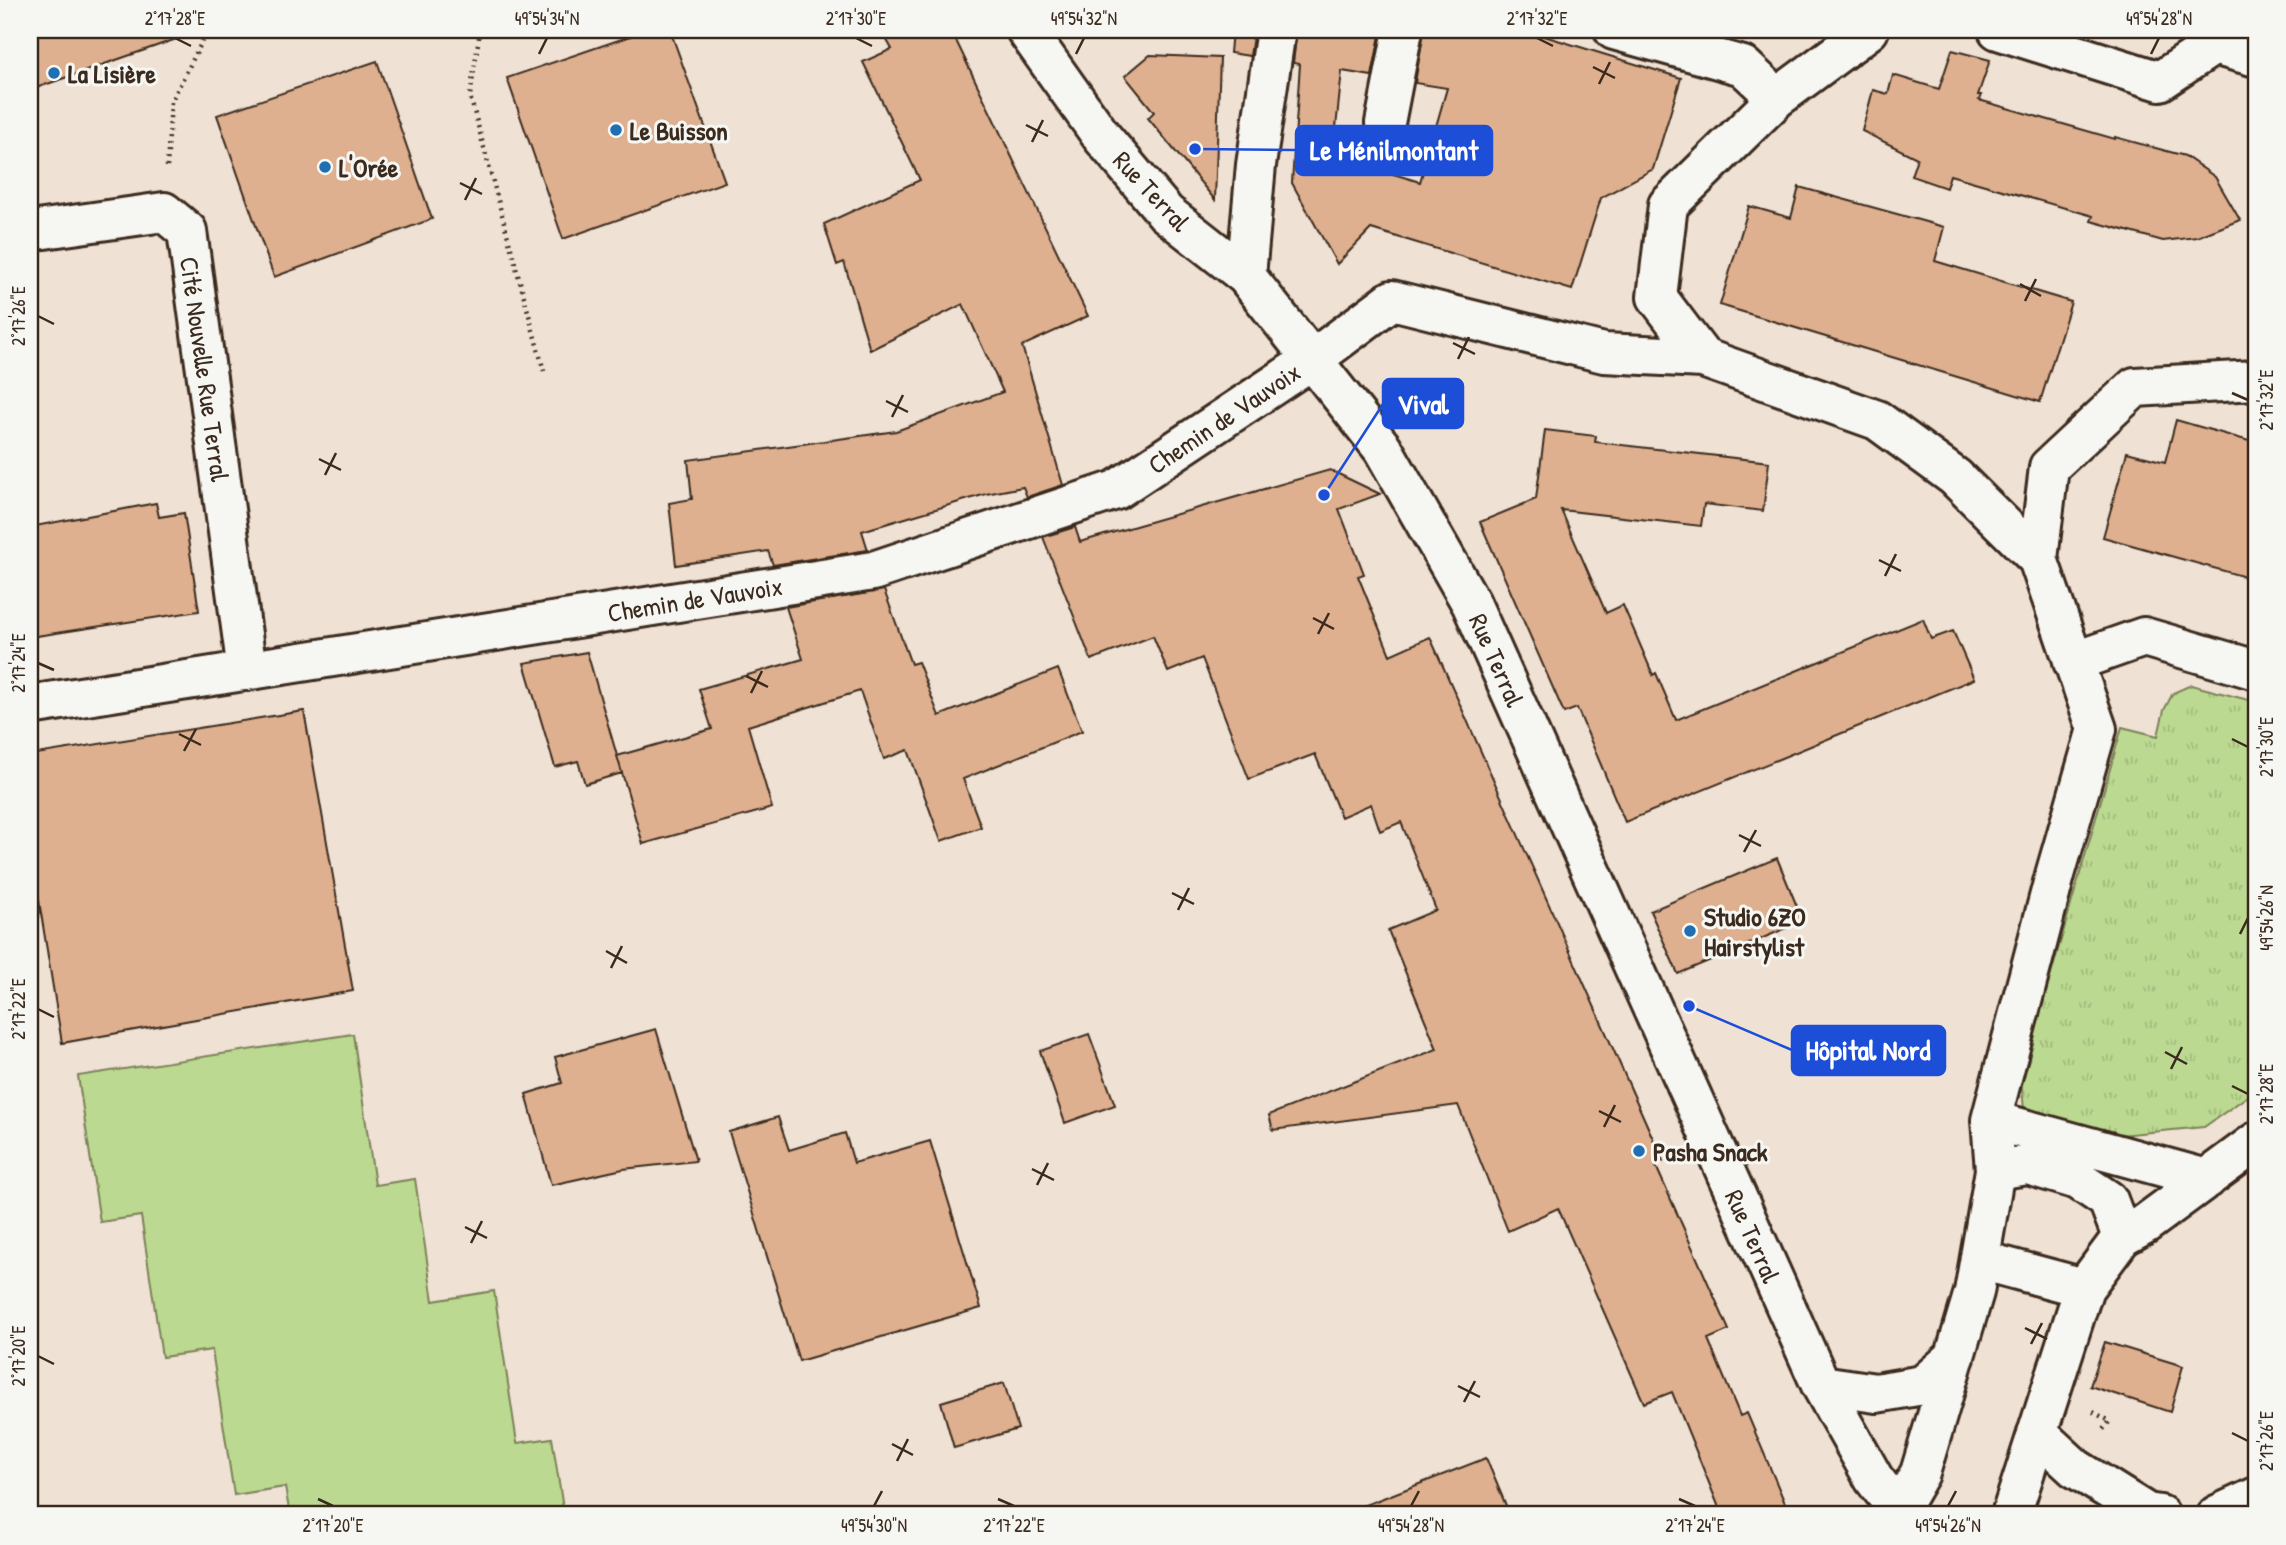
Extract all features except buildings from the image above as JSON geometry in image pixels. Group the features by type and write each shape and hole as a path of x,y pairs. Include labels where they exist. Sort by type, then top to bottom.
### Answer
{"street":[{"name":"Rue Terral","path":"1026,30 1102,137 1166,213 1246,276 1382,449 1471,603 1821,1385 1874,1479 1900,1513"},
{"path":"1246,276 1256,165 1276,30"},
{"path":"1385,123 1404,30"},
{"path":"1614,30 1743,66 1777,98"},
{"path":"1869,30 1777,98 1668,205 1657,297 1703,358 1877,420 1955,477 2038,559"},
{"path":"1998,30 2160,81 2211,37 2256,57"},
{"path":"30,231 164,212"},
{"name":"Cité Nouvelle Rue Terral","path":"164,212 187,231 247,671"},
{"name":"Chemin de Vauvoix","path":"30,705 873,571 1116,490 1313,359 1392,300 1604,354 1703,358"},
{"path":"1900,1513 1920,1473 1974,1292 1995,1170 1991,1120 2097,729 2038,559 2049,467 2135,387 2256,380"},
{"path":"2073,662 2144,637 2256,670"},
{"path":"1991,1120 2207,1179"},
{"path":"2011,1515 2084,1288 2122,1237 2145,1224 2256,1142"},
{"path":"1995,1170 2028,1165 2078,1180 2108,1200 2122,1237"},
{"path":"1980,1260 2084,1288"},
{"path":"1821,1385 1876,1392 1923,1385 1955,1357"},
{"path":"2037,1433 2075,1468 2147,1513 2160,1515"},
{"path":"2217,1515 2256,1497"}],"path":[{"path":"164,212 171,102 208,30"},
{"path":"480,30 470,96 544,371"}],"green space":[{"path":"2191,685 2256,702 2256,1081 2252,1093 2204,1127 2109,1136 2024,1109 2021,1079 2122,727 2158,736 2164,710 2173,693"},
{"path":"353,1034 375,1185 415,1179 433,1301 494,1291 517,1443 552,1438 564,1515 290,1515 285,1487 234,1495 212,1350 162,1357 141,1216 100,1222 78,1076"}],"place":[{"name":"La Lisière","path":"54,73"},
{"name":"Le Buisson","path":"616,130"},
{"name":"Le Ménilmontant","path":"1195,149"},
{"name":"L'Orée","path":"325,167"},
{"name":"Vival","path":"1324,495"},
{"name":"Studio 6ZO Hairstylist","path":"1690,931"},
{"name":"Hôpital Nord","path":"1689,1006"},
{"name":"Pasha Snack","path":"1639,1151"}]}
